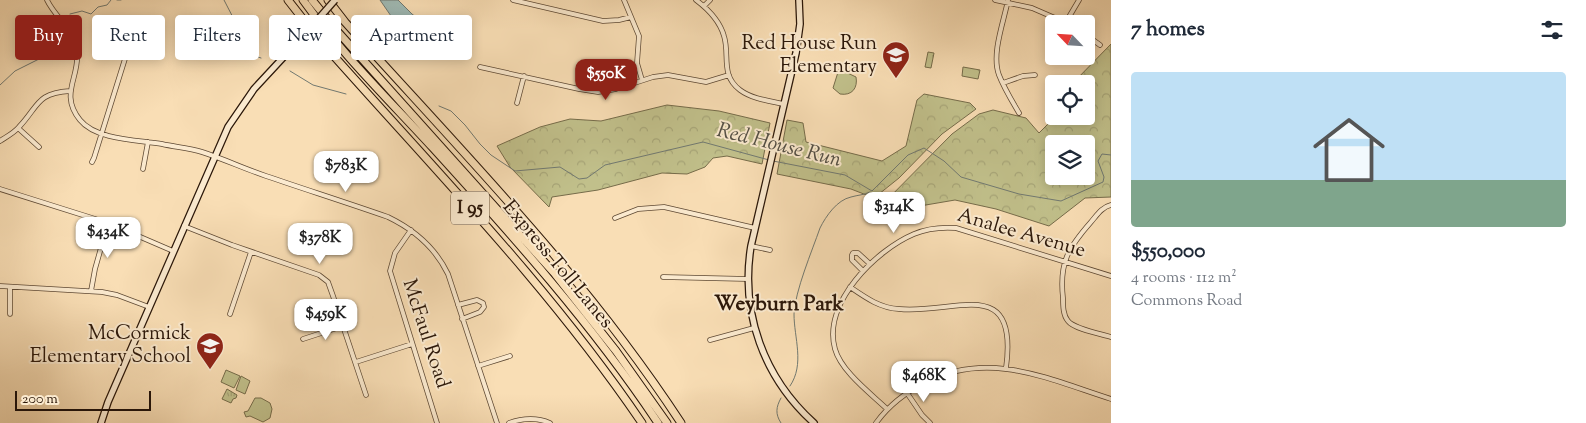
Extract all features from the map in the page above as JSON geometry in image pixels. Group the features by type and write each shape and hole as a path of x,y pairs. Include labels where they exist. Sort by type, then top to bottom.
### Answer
{"highway":[{"name":"I 95","path":"288,0 317,38 552,301 589,348 642,423"},
{"name":"Express Toll Lanes","path":"303,0 344,50 548,277 600,342 658,423"},
{"name":"Express Toll Lanes","path":"312,0 338,32 518,230 560,280 621,358 667,423"},
{"name":"I 95","path":"328,0 345,22 565,265 629,347 681,423"}],"street":[{"path":"47,0 70,30 76,46 77,61 70,91 71,103 79,119 87,127 101,134 192,149 214,156 239,167 374,212 398,222 411,230 430,247 442,263 450,279 497,423"},
{"path":"101,423 108,402 228,126 248,96 335,0"},
{"path":"513,0 603,21 631,17"},
{"path":"624,0 639,36 636,63 642,80"},
{"path":"696,0 704,6 718,24 725,38 726,67 736,87 746,93 784,104"},
{"path":"704,6 710,0"},
{"path":"799,0 799,38 751,246 748,279 754,328 764,356 790,399 814,423"},
{"path":"995,0 1008,1 1048,15"},
{"path":"1071,15 1079,0"},
{"path":"1008,1 997,55 997,69 1019,113"},
{"path":"1095,41 1100,45"},
{"path":"92,162 125,60"},
{"path":"480,67 579,90 598,92 668,75 706,82 729,75"},
{"path":"517,103 524,76"},
{"path":"1003,83 1022,76 1035,76"},
{"path":"0,142 18,128 42,99 53,93 70,91"},
{"path":"18,128 39,147"},
{"path":"144,169 148,142"},
{"path":"0,189 108,223 173,251"},
{"path":"1111,205 1101,210 1069,249 1064,261 1061,284 1066,319 1074,325 1111,337"},
{"path":"615,218 638,209 664,207 755,228"},
{"path":"91,291 108,223"},
{"path":"184,226 251,252 306,269 322,276 329,285 366,395"},
{"name":"Analee Avenue","path":"887,409 843,366 835,351 832,335 834,318 850,287 870,264 889,248 907,237 926,230 945,228 968,231 1111,276"},
{"name":"McFaul Road","path":"411,230 395,253 390,271 437,423"},
{"path":"751,246 770,250"},
{"path":"230,314 251,252"},
{"path":"863,271 852,260 853,253 858,253 870,264"},
{"path":"663,277 748,279"},
{"path":"0,286 91,291 111,294 149,307"},
{"path":"10,287 10,314"},
{"path":"850,287 878,304 898,309 913,310 968,304 988,307 1001,318 1006,331 1008,348 1006,368"},
{"path":"458,306 477,300 483,303 484,307 480,312 462,319"},
{"path":"303,339 342,326"},
{"path":"710,340 754,328"},
{"path":"356,362 412,344"},
{"path":"478,366 510,356"},
{"path":"876,423 887,409 906,393 930,380 960,370 980,367 1006,368 1111,399"},
{"path":"906,393 930,423"},
{"path":"509,423 530,418 550,423"}],"green space":[{"path":"1111,44 1111,197 1085,198 1049,226 996,209 955,200 914,207 884,221 869,221 875,212 952,134 979,114 993,110 1026,118 1039,133 1047,125 1095,125 1095,75 1081,75 1091,65 1095,65 1095,60"},
{"path":"928,52 934,53 931,68 925,67"},
{"path":"963,67 980,70 978,79 962,76"},
{"path":"839,69 856,77 855,88 848,94 840,94 833,88"},
{"path":"924,94 970,103 976,109 942,134 899,178 874,198 851,189 777,174 787,120 803,123 806,142 882,161 906,146 917,100"},
{"path":"667,105 719,111 770,123 762,164 727,156 713,158 705,167 687,174 662,173 598,190 552,197 549,207 510,167 497,146 540,127 570,119 601,121"},
{"path":"226,370 240,376 234,388 221,382"},
{"path":"241,376 250,381 245,394 236,390"},
{"path":"227,389 237,395 231,403 222,399"},
{"path":"255,398 261,398 270,403 272,409 270,418 263,422 250,416 246,417 244,412 248,411"}],"water":[{"path":"380,0 398,0 413,15 390,15"}],"waterway":[{"name":"Red House Run","path":"70,14 82,11 91,14 98,7 107,5 111,0"},
{"name":"Red House Run","path":"224,0 240,31 244,45 255,56 261,58"},
{"name":"Red House Run","path":"0,85 15,71 37,60"},
{"name":"Red House Run","path":"290,71 313,85 346,94"},
{"name":"Red House Run","path":"439,106 451,111 491,155 515,171 560,167 579,179 587,178 605,165 703,142 769,160"},
{"name":"Red House Run","path":"773,161 845,175 872,191 908,155 924,148 944,161 961,177 1019,194 1061,201 1103,182 1104,177 1098,161 1102,154 1111,155"},
{"path":"790,386 797,369 798,360 794,323 797,294 820,228 841,201 870,192"},
{"path":"781,398 777,411 781,423"}],"place":[{"name":"Red House Run Elementary","path":"896,79"},
{"name":"McCormick Elementary School","path":"210,370"}],"district":[{"name":"Weyburn Park","path":"779,305"}]}
